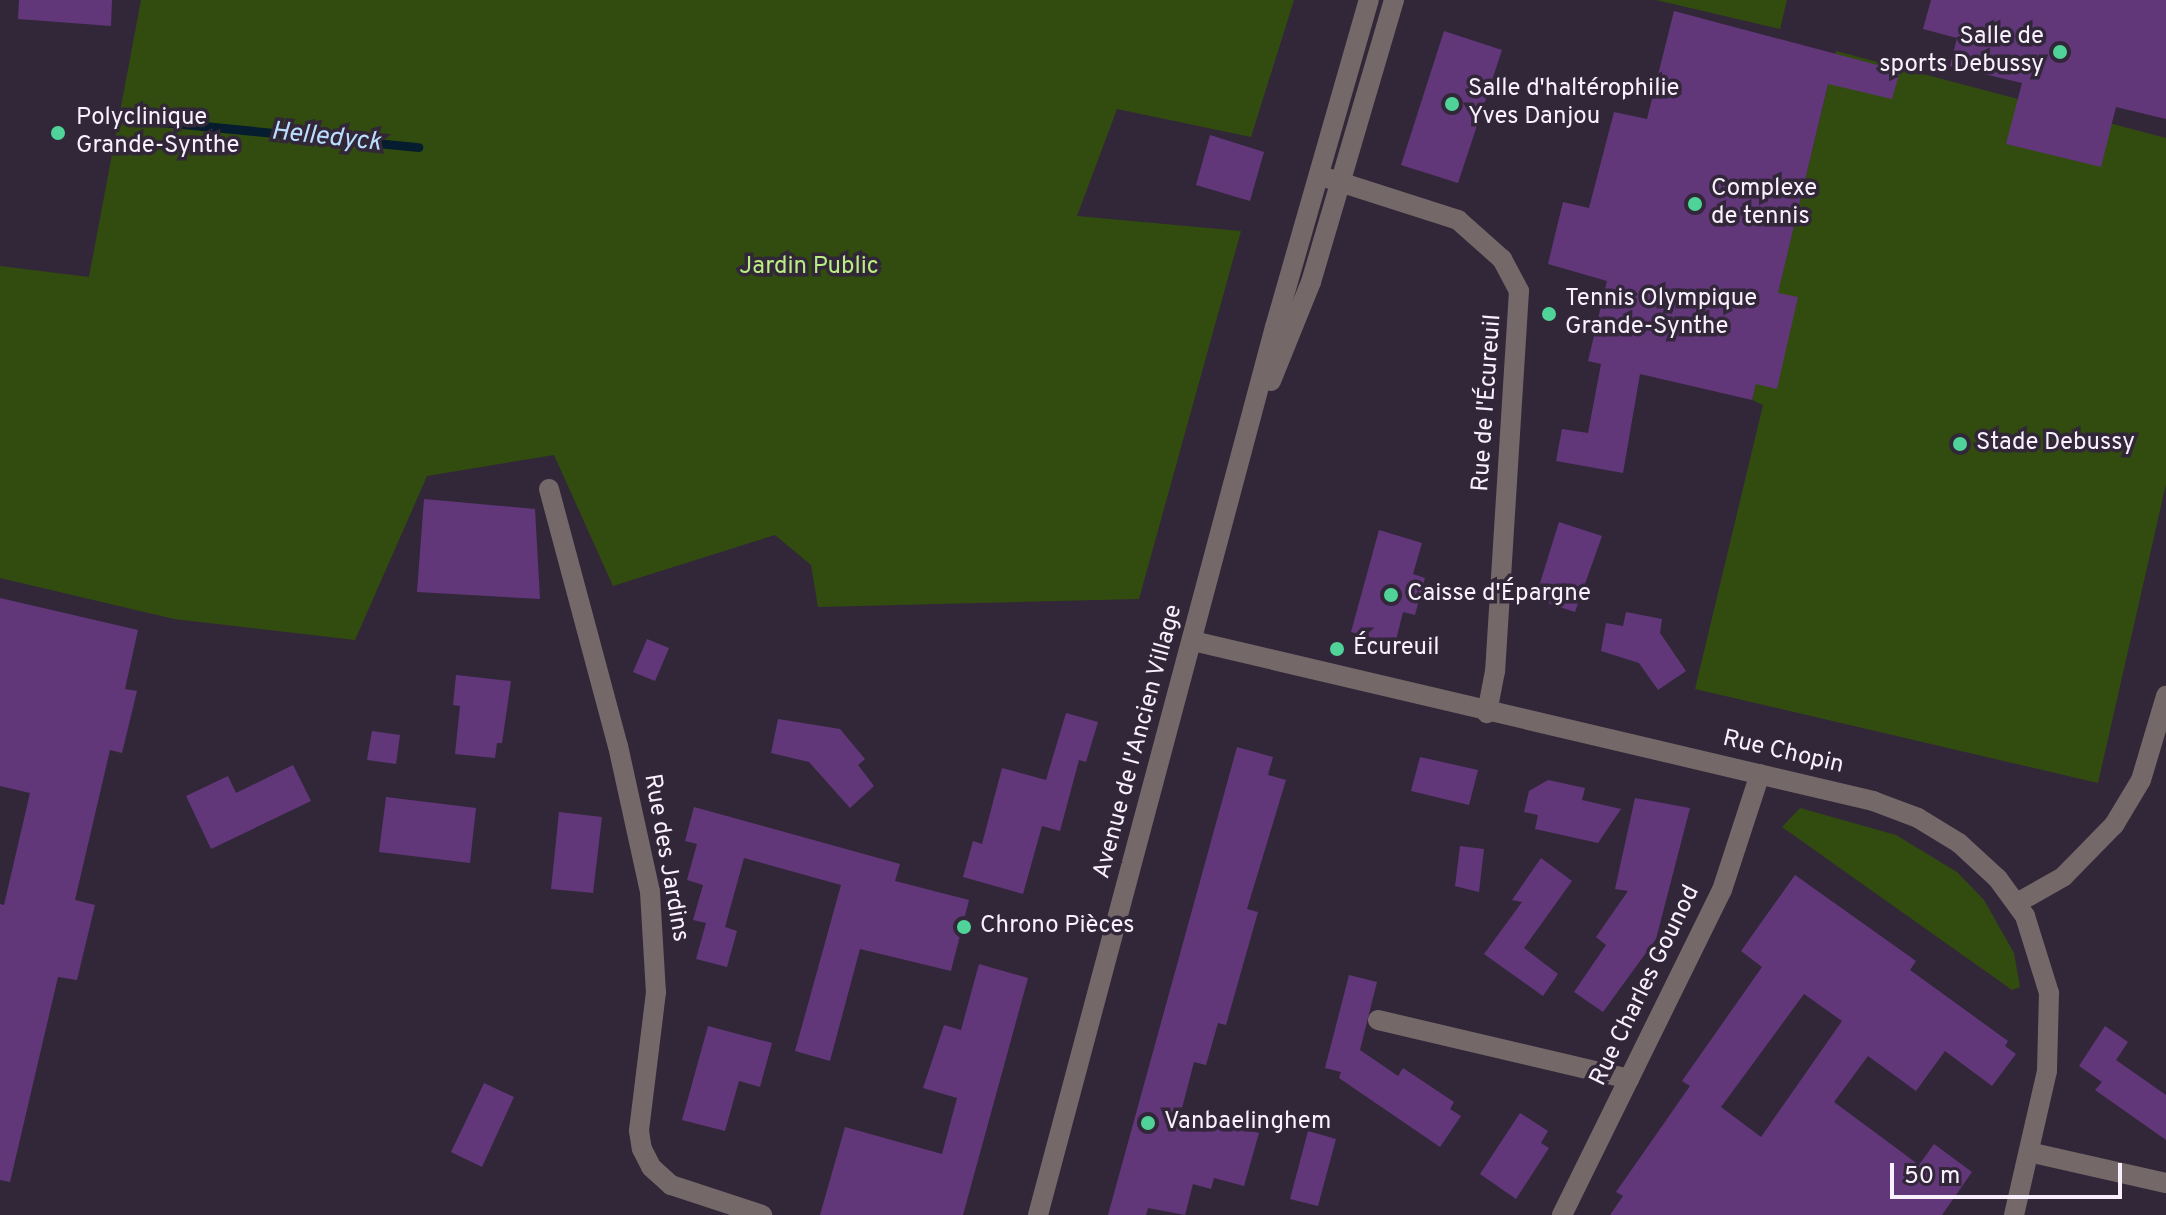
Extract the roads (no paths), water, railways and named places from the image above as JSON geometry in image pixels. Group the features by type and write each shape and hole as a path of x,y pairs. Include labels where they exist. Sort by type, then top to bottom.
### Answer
{"street":[{"name":"Avenue de l'Ancien Village","path":"1038,1215 1318,175 1369,0"},
{"name":"Avenue de l'Ancien Village","path":"1253,421 1300,313 1394,0"},
{"name":"Rue de l'Écureuil","path":"1318,175 1458,220 1502,259 1519,291 1496,656 1487,713"},
{"name":"Rue des Jardins","path":"549,489 618,746 650,892 656,992 639,1131 642,1149 651,1167 671,1185 762,1215"},
{"name":"Rue Chopin","path":"1193,641 1487,713 1873,801 1918,818 1971,852 2017,903 2038,947 2051,1008 2048,1063 2014,1215"},
{"path":"2017,903 2063,877 2114,825 2144,772 2166,696"},
{"name":"Rue Charles Gounod","path":"1562,1215 1729,874 1760,774"},
{"path":"1378,1020 1629,1079"},
{"path":"2029,1152 2166,1183"}],"waterway":[{"name":"Helledyck","path":"91,115 418,147"}],"place":[{"name":"Salle de sports Debussy","path":"2060,52"},
{"name":"Salle d'haltérophilie Yves Danjou","path":"1452,104"},
{"name":"Polyclinique Grande-Synthe","path":"58,133"},
{"name":"Complexe de tennis","path":"1695,204"},
{"name":"Tennis Olympique Grande-Synthe","path":"1549,314"},
{"name":"Stade Debussy","path":"1960,444"},
{"name":"Caisse d'Épargne","path":"1391,595"},
{"name":"Écureuil","path":"1337,649"},
{"name":"Chrono Pièces","path":"964,927"},
{"name":"Vanbaelinghem","path":"1148,1123"}],"park label":[{"name":"Jardin Public","path":"809,268"}]}
